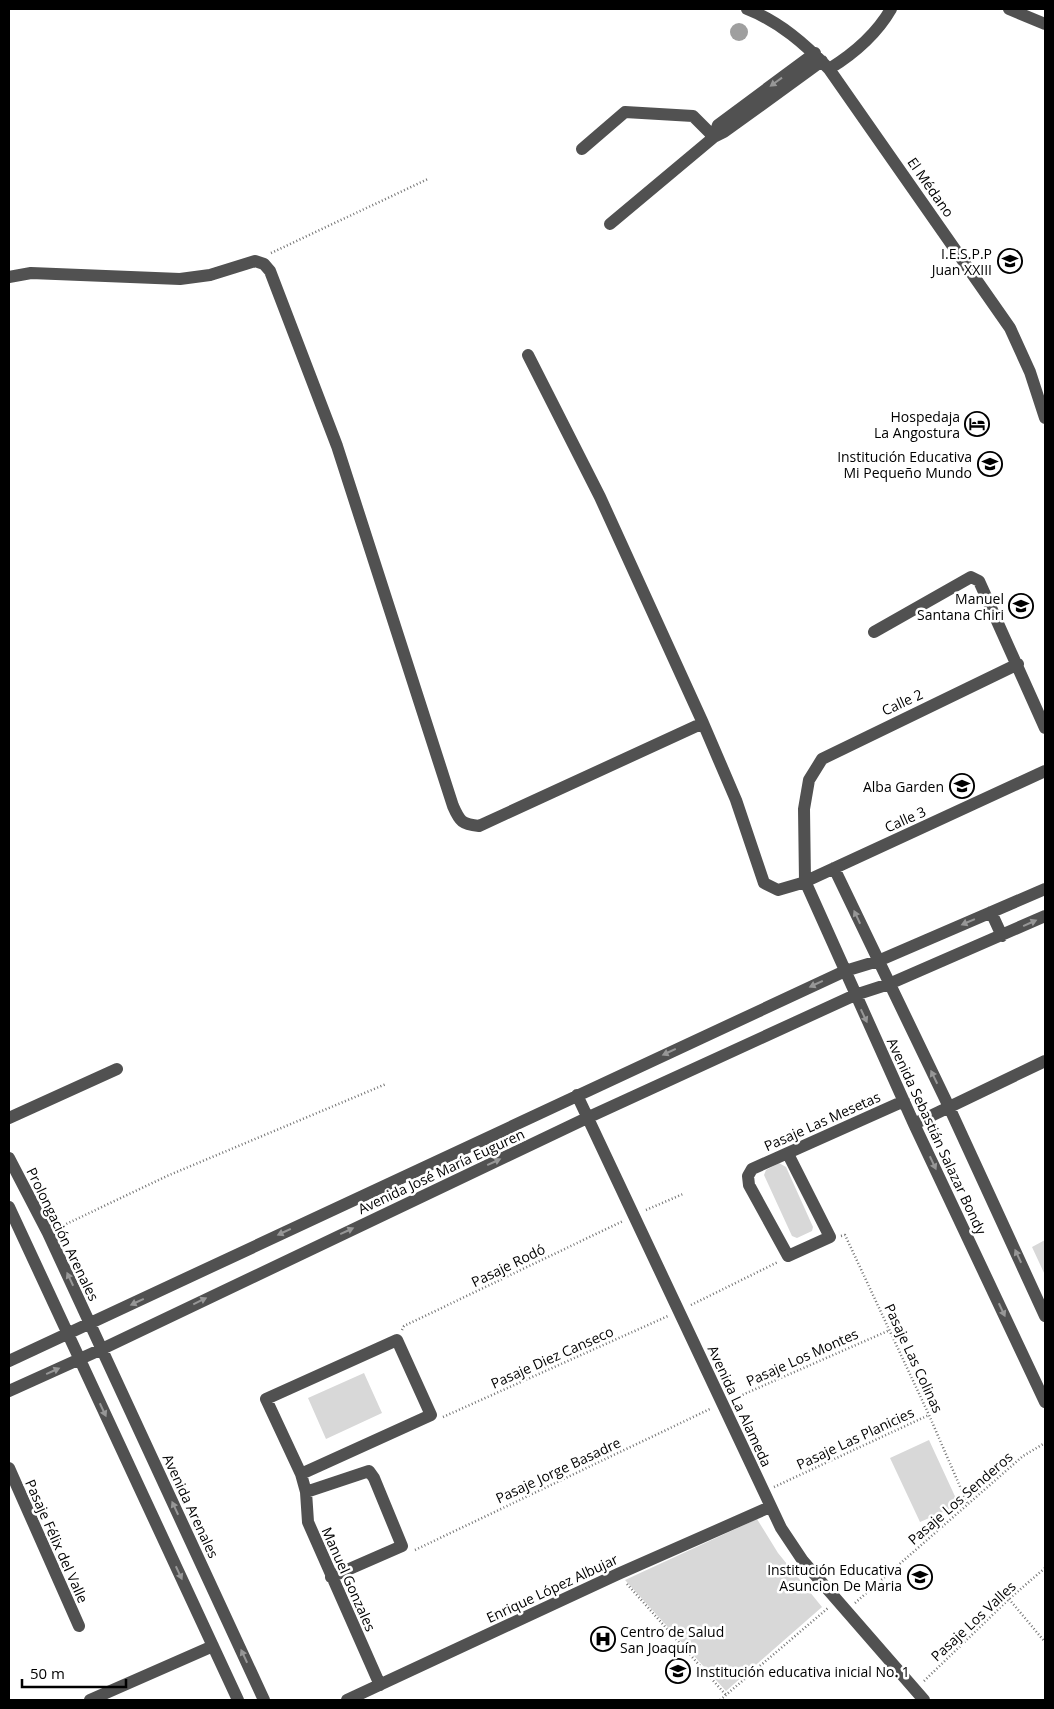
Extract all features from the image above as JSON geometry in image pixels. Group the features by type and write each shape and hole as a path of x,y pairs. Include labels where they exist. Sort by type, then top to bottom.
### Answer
{"street":[{"name":"El Médano","path":"748,9 783,28 822,61 1010,328 1030,372 1045,418"},
{"path":"610,224 714,137 724,132 822,61 853,55 871,37 891,9"},
{"path":"1009,9 1045,24"},
{"path":"582,149 625,112 693,116 714,137"},
{"path":"9,276 31,273 180,279 210,275 255,261 270,271 337,446 457,817 465,824 479,826 703,723"},
{"name":"Calle 3","path":"528,354 600,497 703,723 736,800 764,883 778,890 805,881 1045,771"},
{"path":"874,632 971,577 979,581 1018,664 1045,728"},
{"name":"Calle 2","path":"805,881 804,809 809,780 815,766 830,753 1018,664"},
{"name":"Avenida Sebastián Salazar Bondy","path":"834,868 949,1107 1045,1316"},
{"name":"Avenida Sebastián Salazar Bondy","path":"805,881 914,1124 1045,1402"},
{"name":"Avenida José María Euguren","path":"9,1361 577,1094 845,971 878,961 1045,889"},
{"path":"991,912 1002,936"},
{"name":"Avenida José María Euguren","path":"9,1391 80,1360 198,1301 589,1117 855,995 889,984 1045,916"},
{"path":"914,1124 1045,1061"},
{"path":"9,1118 117,1070"},
{"name":"Avenida La Alameda","path":"577,1094 770,1507 803,1561 924,1700"},
{"name":"Pasaje Las Mesetas","path":"788,1256 749,1185 748,1176 752,1169 904,1101"},
{"path":"788,1154 830,1237 788,1256"},
{"name":"Prolongación Arenales","path":"9,1158 48,1233 90,1324"},
{"path":"9,1207 238,1700"},
{"name":"Avenida Arenales","path":"90,1324 264,1700"},
{"path":"301,1474 431,1415 397,1340"},
{"name":"Manuel Gonzales","path":"380,1685 308,1522 306,1492 301,1474 266,1399 397,1340"},
{"name":"Pasaje Félix del Valle","path":"9,1468 79,1626"},
{"path":"306,1492 369,1471 374,1478 402,1546 331,1577"},
{"name":"Enrique López Albujar","path":"347,1700 618,1574 770,1507"},
{"path":"90,1700 213,1646"}],"path":[{"path":"259,262 274,251 428,179"},
{"path":"48,1233 167,1176 386,1084"},
{"path":"635,1215 683,1194"},
{"name":"Pasaje Rodó","path":"397,1340 404,1326 635,1215"},
{"name":"Pasaje Las Colinas","path":"830,1237 845,1235 929,1415 968,1505"},
{"name":"Pasaje Diez Canseco","path":"431,1415 444,1417 679,1311 788,1256"},
{"name":"Pasaje Los Montes","path":"722,1403 890,1330"},
{"name":"Pasaje Jorge Basadre","path":"402,1546 414,1550 722,1403"},
{"name":"Pasaje Las Planicies","path":"763,1492 929,1415"},
{"name":"Pasaje Los Senderos","path":"846,1610 1023,1456 1045,1443"},
{"name":"Pasaje Los Valles","path":"915,1690 1009,1599 1045,1568"},
{"path":"618,1574 726,1695"},
{"path":"1009,1599 1045,1642"},
{"path":"720,1700 827,1608 846,1610"}],"shaded area":[{"path":"739,23 745,26 748,32 745,38 739,41 733,38 730,32 733,26"},
{"path":"779,1163 786,1167 813,1227 812,1231 797,1238 792,1236 764,1175 766,1170"},
{"path":"1045,1240 1045,1275 1032,1247"},
{"path":"364,1373 382,1413 326,1439 308,1398"},
{"path":"929,1440 959,1505 920,1522 890,1458"},
{"path":"757,1519 778,1553 822,1607 726,1691 625,1580"}],"place":[{"name":"I.E.S.P.P Juan XXIII","path":"1010,261"},
{"name":"Hospedaja La Angostura","path":"977,424"},
{"name":"Institución Educativa Mi Pequeño Mundo","path":"990,464"},
{"name":"Manuel Santana Chiri","path":"1021,606"},
{"name":"Alba Garden","path":"962,786"},
{"name":"Institución Educativa Asuncion De Maria","path":"920,1577"},
{"name":"Centro de Salud San Joaquín","path":"603,1639"},
{"name":"Institución educativa inicial No. 1","path":"678,1671"}]}
